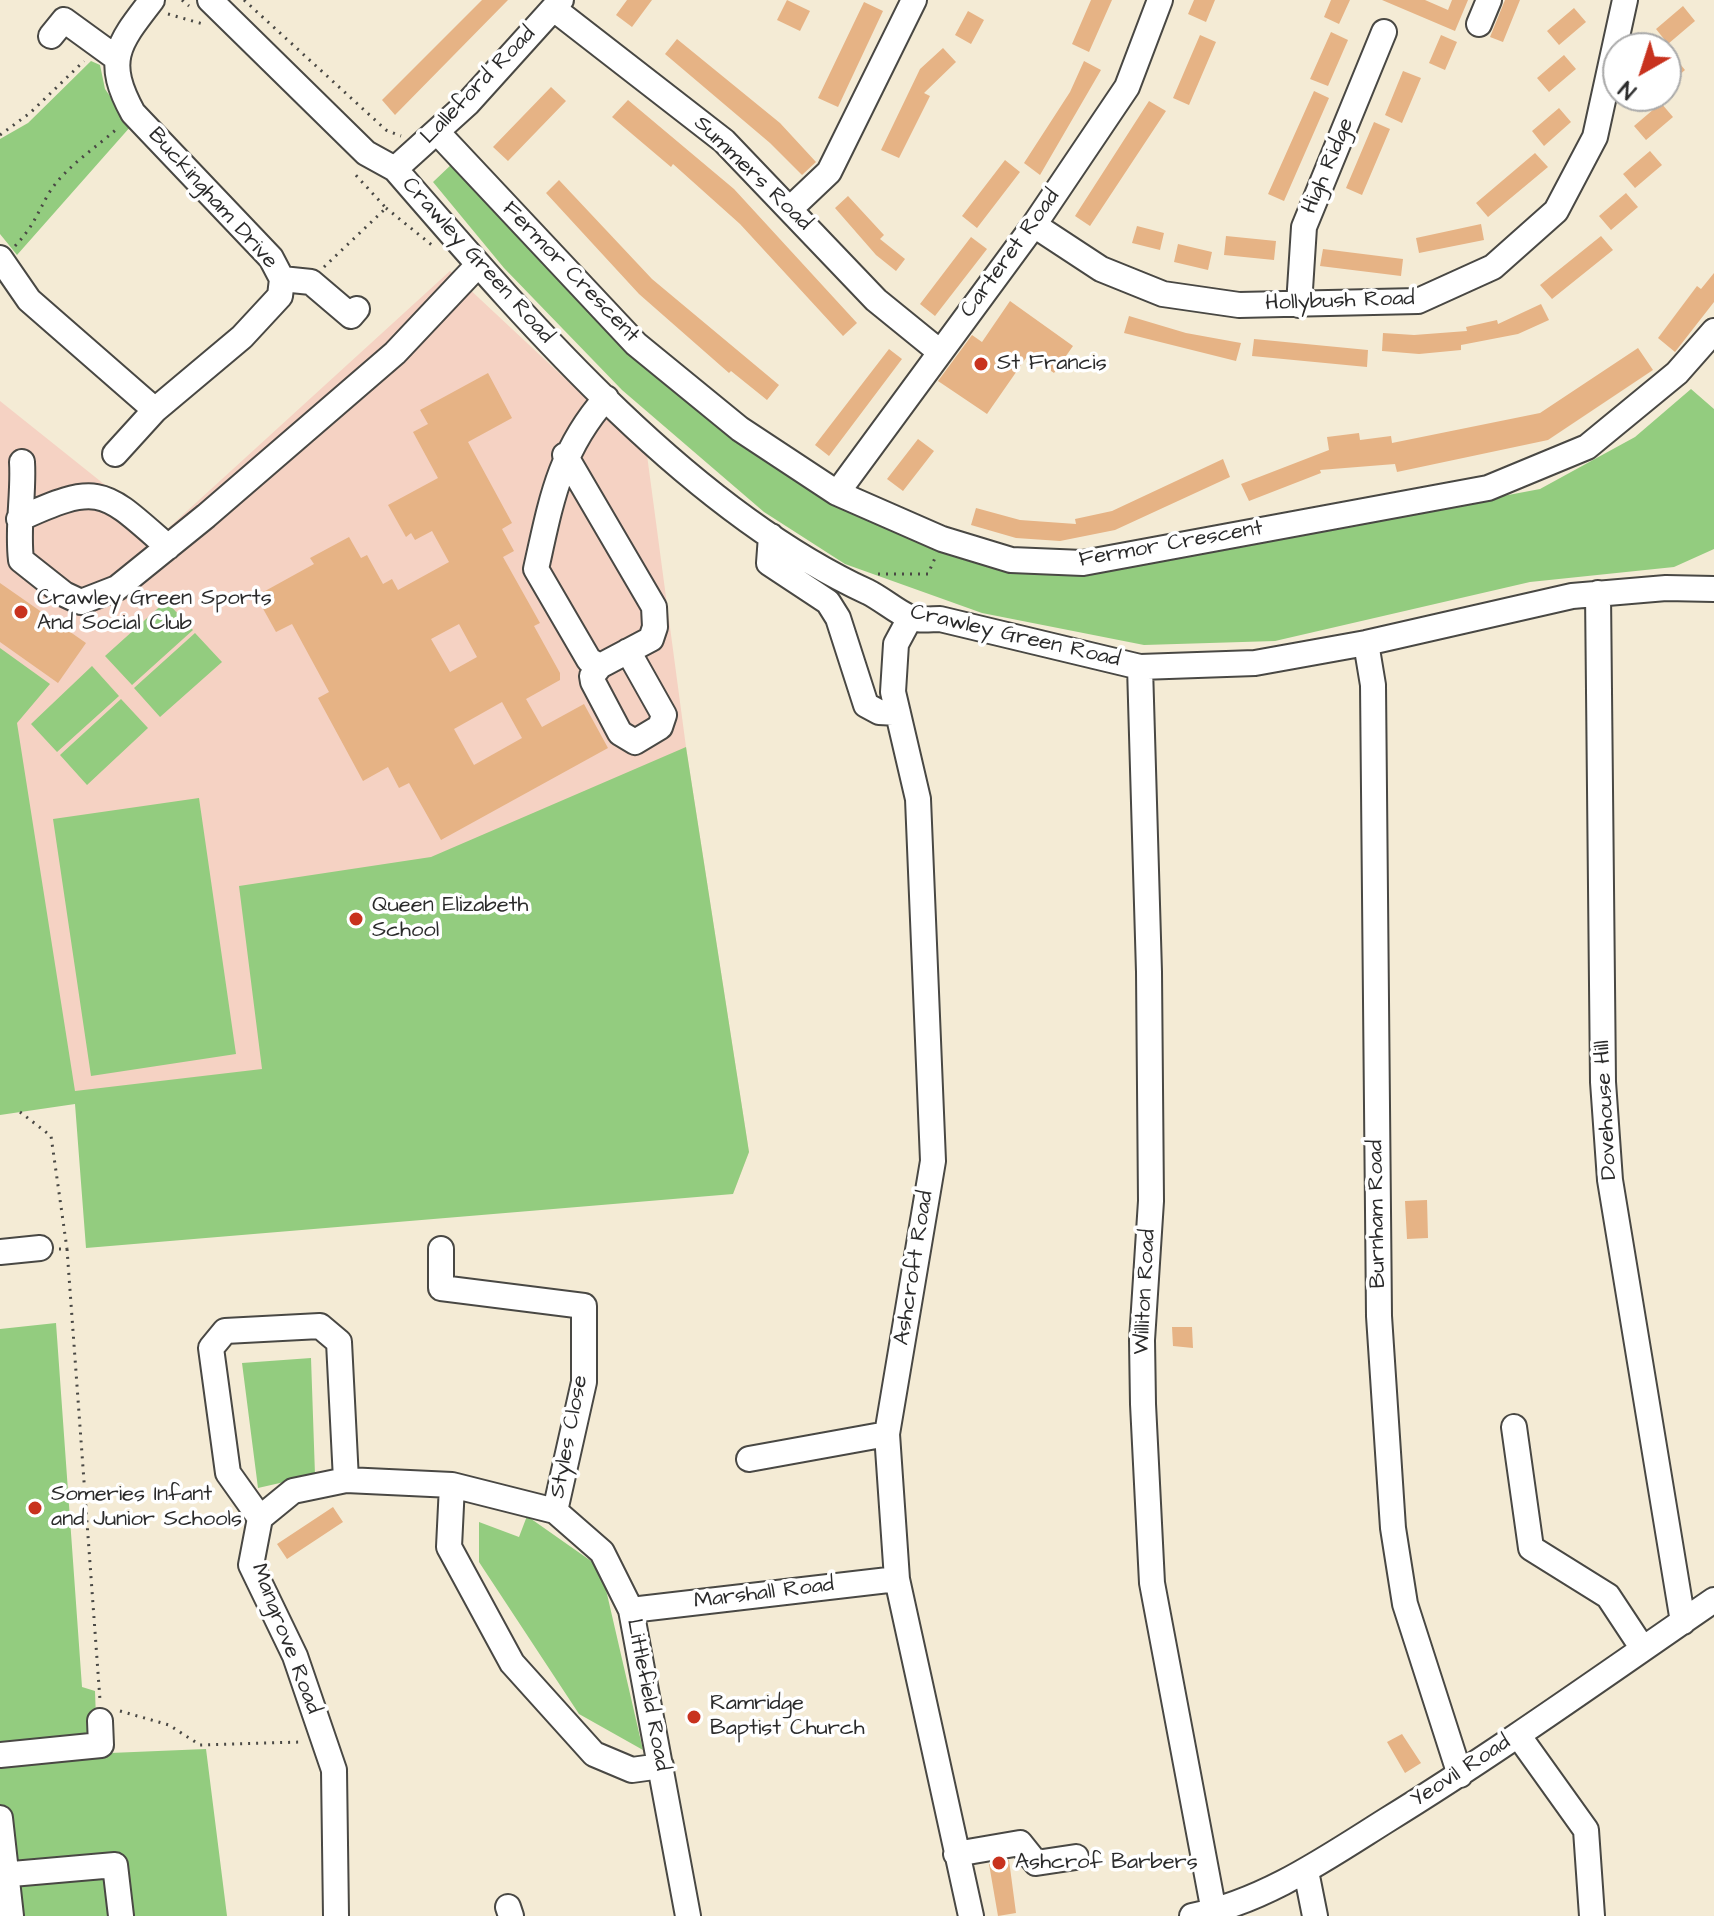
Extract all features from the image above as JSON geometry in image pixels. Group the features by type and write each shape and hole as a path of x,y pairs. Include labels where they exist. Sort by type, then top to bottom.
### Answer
{"street":[{"name":"Crawley Green Road","path":"210,0 366,153 395,169 478,265 606,398 704,485 771,536 838,578 889,602 910,618 940,619 1140,667 1255,663 1366,643 1598,593 1666,588 1714,589"},
{"path":"791,208 829,172 914,0"},
{"name":"Carteret Road","path":"837,493 1034,225 1127,87 1160,0"},
{"path":"1479,24 1489,0"},
{"name":"Hollybush Road","path":"1034,225 1101,269 1163,294 1239,305 1418,301 1493,267 1556,211 1595,137 1625,0"},
{"path":"51,36 64,20 106,52 149,4"},
{"name":"Lalleford Road","path":"395,169 437,132 557,4"},
{"name":"Summers Road","path":"557,4 724,141 876,300 940,352"},
{"name":"High Ridge","path":"1299,305 1304,227 1384,32"},
{"name":"Buckingham Drive","path":"106,52 118,86 133,113 271,258 282,279 280,296 242,337 155,410 115,454"},
{"name":"Fermor Crescent","path":"437,132 636,344 740,429 837,493 942,539 1011,560 1083,563 1488,488 1587,447 1677,373 1714,331"},
{"path":"1,259 29,300 155,410"},
{"path":"22,462 24,493 19,519 21,560 64,594 81,602 117,588 395,353 478,265"},
{"path":"282,279 311,282 351,316 357,309"},
{"path":"600,666 589,660 536,569 565,455 586,421 606,398"},
{"path":"565,455 654,607 655,627 651,639 628,651 600,666 592,676 620,733 635,742 660,727 664,715 628,651"},
{"path":"19,519 83,494 117,502 168,547"},
{"path":"771,536 769,563 828,602 838,618 866,705 879,712 898,713"},
{"name":"Dovehouse Hill","path":"1598,593 1603,1082 1610,1180 1683,1622"},
{"name":"Ashcroft Road","path":"910,618 896,644 893,692 918,799 933,1161 887,1434 897,1579 971,1916"},
{"name":"Burnham Road","path":"1366,643 1373,685 1379,1316 1393,1528 1405,1604 1460,1775"},
{"name":"Williton Road","path":"1140,667 1151,1186 1142,1340 1152,1583 1203,1914"},
{"path":"0,1252 40,1248"},
{"name":"Styles Close","path":"441,1249 441,1288 584,1306 584,1382 555,1511"},
{"path":"346,1480 339,1342 320,1326 225,1331 211,1348 228,1473 260,1518 293,1491 346,1480 452,1485 449,1547 512,1663 594,1754 632,1770 661,1766"},
{"path":"1514,1427 1531,1548 1608,1596 1643,1649"},
{"path":"749,1459 887,1434"},
{"name":"Littlefield Road","path":"452,1485 555,1511 602,1552 631,1610 688,1916"},
{"name":"Mangrove Road","path":"260,1518 251,1565 295,1656 334,1770 336,1916"},
{"name":"Marshall Road","path":"631,1610 897,1579"},
{"name":"Yeovil Road","path":"1203,1914 1257,1897 1306,1871 1460,1775 1714,1600"},
{"path":"0,1755 101,1745 100,1721"},
{"path":"1518,1735 1586,1830 1592,1916"},
{"path":"0,1818 3,1875 11,1916"},
{"path":"956,1854 1020,1843 1036,1863 1076,1857"},
{"path":"3,1875 115,1865 121,1916"},
{"path":"1306,1871 1315,1916"}],"path":[{"path":"244,0 386,130 408,139"},
{"path":"149,4 207,25"},
{"path":"0,135 106,52"},
{"path":"1,259 33,228 49,193 64,176 133,113"},
{"path":"350,168 386,208 433,247"},
{"path":"311,282 386,208"},
{"path":"874,579 879,572 928,574 942,539"},
{"path":"20,1112 51,1136 67,1249 99,1699 108,1708 169,1725 200,1745 323,1741"},
{"path":"40,1248 67,1249"}],"shaded area":[{"name":"Queen Elizabeth School","path":"450,271 647,455 686,747 749,1152 733,1194 74,1092 0,1105 0,401 164,532"}],"green space":[{"path":"91,61 100,65 105,89 131,126 17,255 0,234 0,139 28,123"},
{"path":"453,163 632,351 932,547 1042,574 1106,571 1540,489 1635,437 1691,389 1714,409 1714,549 1674,567 1530,582 1275,641 1144,645 982,613 845,564 764,512 622,390 504,268 433,182"},
{"path":"166,601 193,630 132,685 105,656"},
{"path":"195,633 222,662 160,717 134,688"},
{"path":"0,648 50,684 17,723 75,1091 262,1069 239,886 431,857 686,747 749,1152 733,1194 86,1248 75,1104 0,1115"},
{"path":"92,666 119,696 57,752 31,724"},
{"path":"121,699 148,728 87,785 60,755"},
{"path":"199,798 236,1054 91,1076 53,819"},
{"path":"56,1323 82,1687 95,1691 96,1719 107,1718 110,1753 206,1749 227,1916 0,1916 0,1329"},
{"path":"311,1358 315,1475 258,1488 242,1363"},
{"path":"527,1516 601,1568 643,1750 579,1714 479,1562 479,1522 519,1537"}],"building":[{"path":"482,0 508,0 395,115 382,100"},
{"path":"627,0 652,0 632,27 616,15"},
{"path":"787,0 810,11 800,31 777,20"},
{"path":"1091,0 1112,0 1089,52 1072,44"},
{"path":"1194,0 1215,0 1206,22 1188,14"},
{"path":"1331,0 1350,0 1339,24 1324,17"},
{"path":"1382,0 1425,0 1448,10 1452,0 1468,0 1455,31"},
{"path":"1505,0 1520,0 1503,42 1490,37"},
{"path":"864,2 883,11 838,107 818,98"},
{"path":"1683,6 1695,21 1682,32 1658,32 1656,29"},
{"path":"1574,8 1586,22 1559,45 1547,31"},
{"path":"968,11 984,20 971,44 955,35"},
{"path":"1331,32 1348,40 1328,86 1310,79"},
{"path":"1200,35 1216,42 1189,105 1173,98"},
{"path":"1441,35 1457,42 1445,70 1429,63"},
{"path":"677,39 780,123 816,162 802,175 770,143 665,54"},
{"path":"943,48 956,62 924,93 930,96 899,158 881,150 920,69"},
{"path":"1564,55 1576,69 1549,92 1537,78"},
{"path":"1084,61 1101,70 1040,175 1024,163 1070,92"},
{"path":"1403,71 1421,78 1402,123 1385,115"},
{"path":"551,87 566,101 508,161 493,147"},
{"path":"1314,91 1329,98 1284,201 1268,194"},
{"path":"628,100 734,189 857,323 843,336 740,224 673,164 671,167 612,117"},
{"path":"1149,101 1166,111 1090,226 1075,216"},
{"path":"1559,108 1571,122 1544,146 1532,131"},
{"path":"1650,112 1669,112 1673,117 1646,140 1634,126"},
{"path":"1374,122 1390,129 1362,195 1346,188"},
{"path":"1650,151 1662,165 1635,188 1623,174"},
{"path":"1535,153 1548,167 1488,217 1476,203"},
{"path":"1005,160 1020,172 977,228 962,216"},
{"path":"559,180 652,279 779,385 767,400 731,371 729,373 639,294 546,193"},
{"path":"1626,193 1638,207 1611,230 1599,216"},
{"path":"848,196 884,235 880,239 905,259 896,271 876,255 835,208"},
{"path":"1481,224 1484,240 1419,253 1416,238"},
{"path":"1137,226 1164,233 1160,250 1132,243"},
{"path":"1226,236 1276,241 1274,260 1224,255"},
{"path":"1601,236 1613,250 1552,299 1540,285"},
{"path":"971,237 987,249 935,316 920,304"},
{"path":"1178,244 1212,252 1208,270 1174,262"},
{"path":"1323,249 1403,259 1401,276 1320,266"},
{"path":"1714,273 1714,302 1675,352 1658,338 1697,286 1701,289"},
{"name":"St Francis","path":"1010,301 1073,346 1054,373 1028,355 987,414 938,381 972,335 982,342"},
{"path":"1541,304 1549,320 1518,334 1461,345 1461,350 1419,354 1382,351 1383,333 1414,335 1467,331 1466,327 1497,320 1498,324"},
{"path":"1129,316 1186,333 1241,343 1236,361 1124,333"},
{"path":"1254,339 1368,350 1367,367 1252,356"},
{"path":"1638,348 1653,370 1548,440 1397,472 1395,464 1320,470 1321,473 1249,501 1241,484 1329,450 1327,437 1359,433 1360,440 1391,436 1392,443 1540,413"},
{"path":"889,349 902,359 829,456 815,445"},
{"path":"488,373 512,418 468,442 512,523 502,529 514,551 503,557 540,623 534,626 560,673 560,680 526,699 542,727 584,704 608,748 441,840 409,783 399,788 388,767 363,781 318,698 329,692 292,624 276,632 256,596 314,564 310,558 349,537 361,558 367,555 383,584 392,579 398,590 449,562 432,531 415,540 411,533 406,537 388,505 438,478 413,432 428,424 420,410","holes":["459,624 477,657 450,672 431,639","502,702 522,738 474,765 454,729"]},
{"path":"918,439 934,451 903,491 887,479"},
{"path":"1223,459 1230,477 1115,530 1060,541 1016,538 971,525 976,508 1020,520 1076,524 1075,519 1112,511"},
{"name":"Crawley Green Sports And Social Club","path":"0,583 86,643 58,683 0,642"},
{"path":"1427,1200 1428,1238 1407,1239 1405,1201"},
{"path":"1172,1327 1192,1327 1193,1348 1173,1346"},
{"path":"333,1507 343,1522 287,1559 277,1544"},
{"path":"1402,1734 1421,1763 1405,1773 1387,1742"},
{"path":"1009,1860 1016,1913 998,1916 989,1864"}],"place":[{"name":"St Francis","path":"981,364"},
{"name":"Crawley Green Sports And Social Club","path":"21,612"},
{"name":"Queen Elizabeth School","path":"356,919"},
{"name":"Someries Infant and Junior Schools","path":"35,1508"},
{"name":"Ramridge Baptist Church","path":"694,1717"},
{"name":"Ashcrof Barbers","path":"999,1863"}]}
